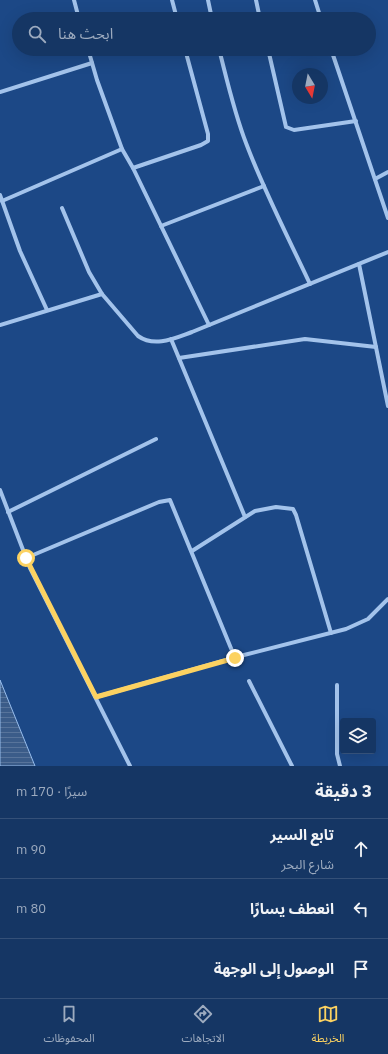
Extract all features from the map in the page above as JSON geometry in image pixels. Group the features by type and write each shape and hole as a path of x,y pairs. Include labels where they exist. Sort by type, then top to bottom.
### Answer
{"street":[{"path":"74,0 77,12"},
{"path":"172,0 176,12"},
{"path":"208,0 211,12"},
{"path":"256,0 259,12"},
{"path":"315,0 319,12"},
{"path":"90,56 122,149 133,168 209,325"},
{"path":"133,168 201,145 208,140 208,134 188,56"},
{"path":"221,56 229,90 245,141 264,186 310,284"},
{"path":"270,56 286,127 288,129 294,130 356,121"},
{"path":"334,56 388,218"},
{"path":"0,92 92,63"},
{"path":"2,201 122,149"},
{"path":"375,179 388,172"},
{"path":"161,226 264,186"},
{"path":"0,195 20,252 47,310"},
{"path":"62,208 89,272 102,294 138,336 145,341 158,342 171,339 388,252"},
{"path":"359,264 388,406"},
{"path":"0,325 102,294"},
{"path":"171,339 245,517"},
{"path":"179,358 305,339 376,347"},
{"path":"8,512 156,439"},
{"path":"0,490 26,558 130,766"},
{"path":"26,558 165,500 170,500 235,658"},
{"path":"192,551 245,517 264,509 285,507 293,509 331,633"},
{"path":"96,697 357,625 368,619 388,599"},
{"path":"249,681 292,766"},
{"path":"337,685 337,754 340,766"}],"water":[{"path":"0,680 35,766 0,766"}],"route":[{"path":"26,558 96,697 235,658"}]}
